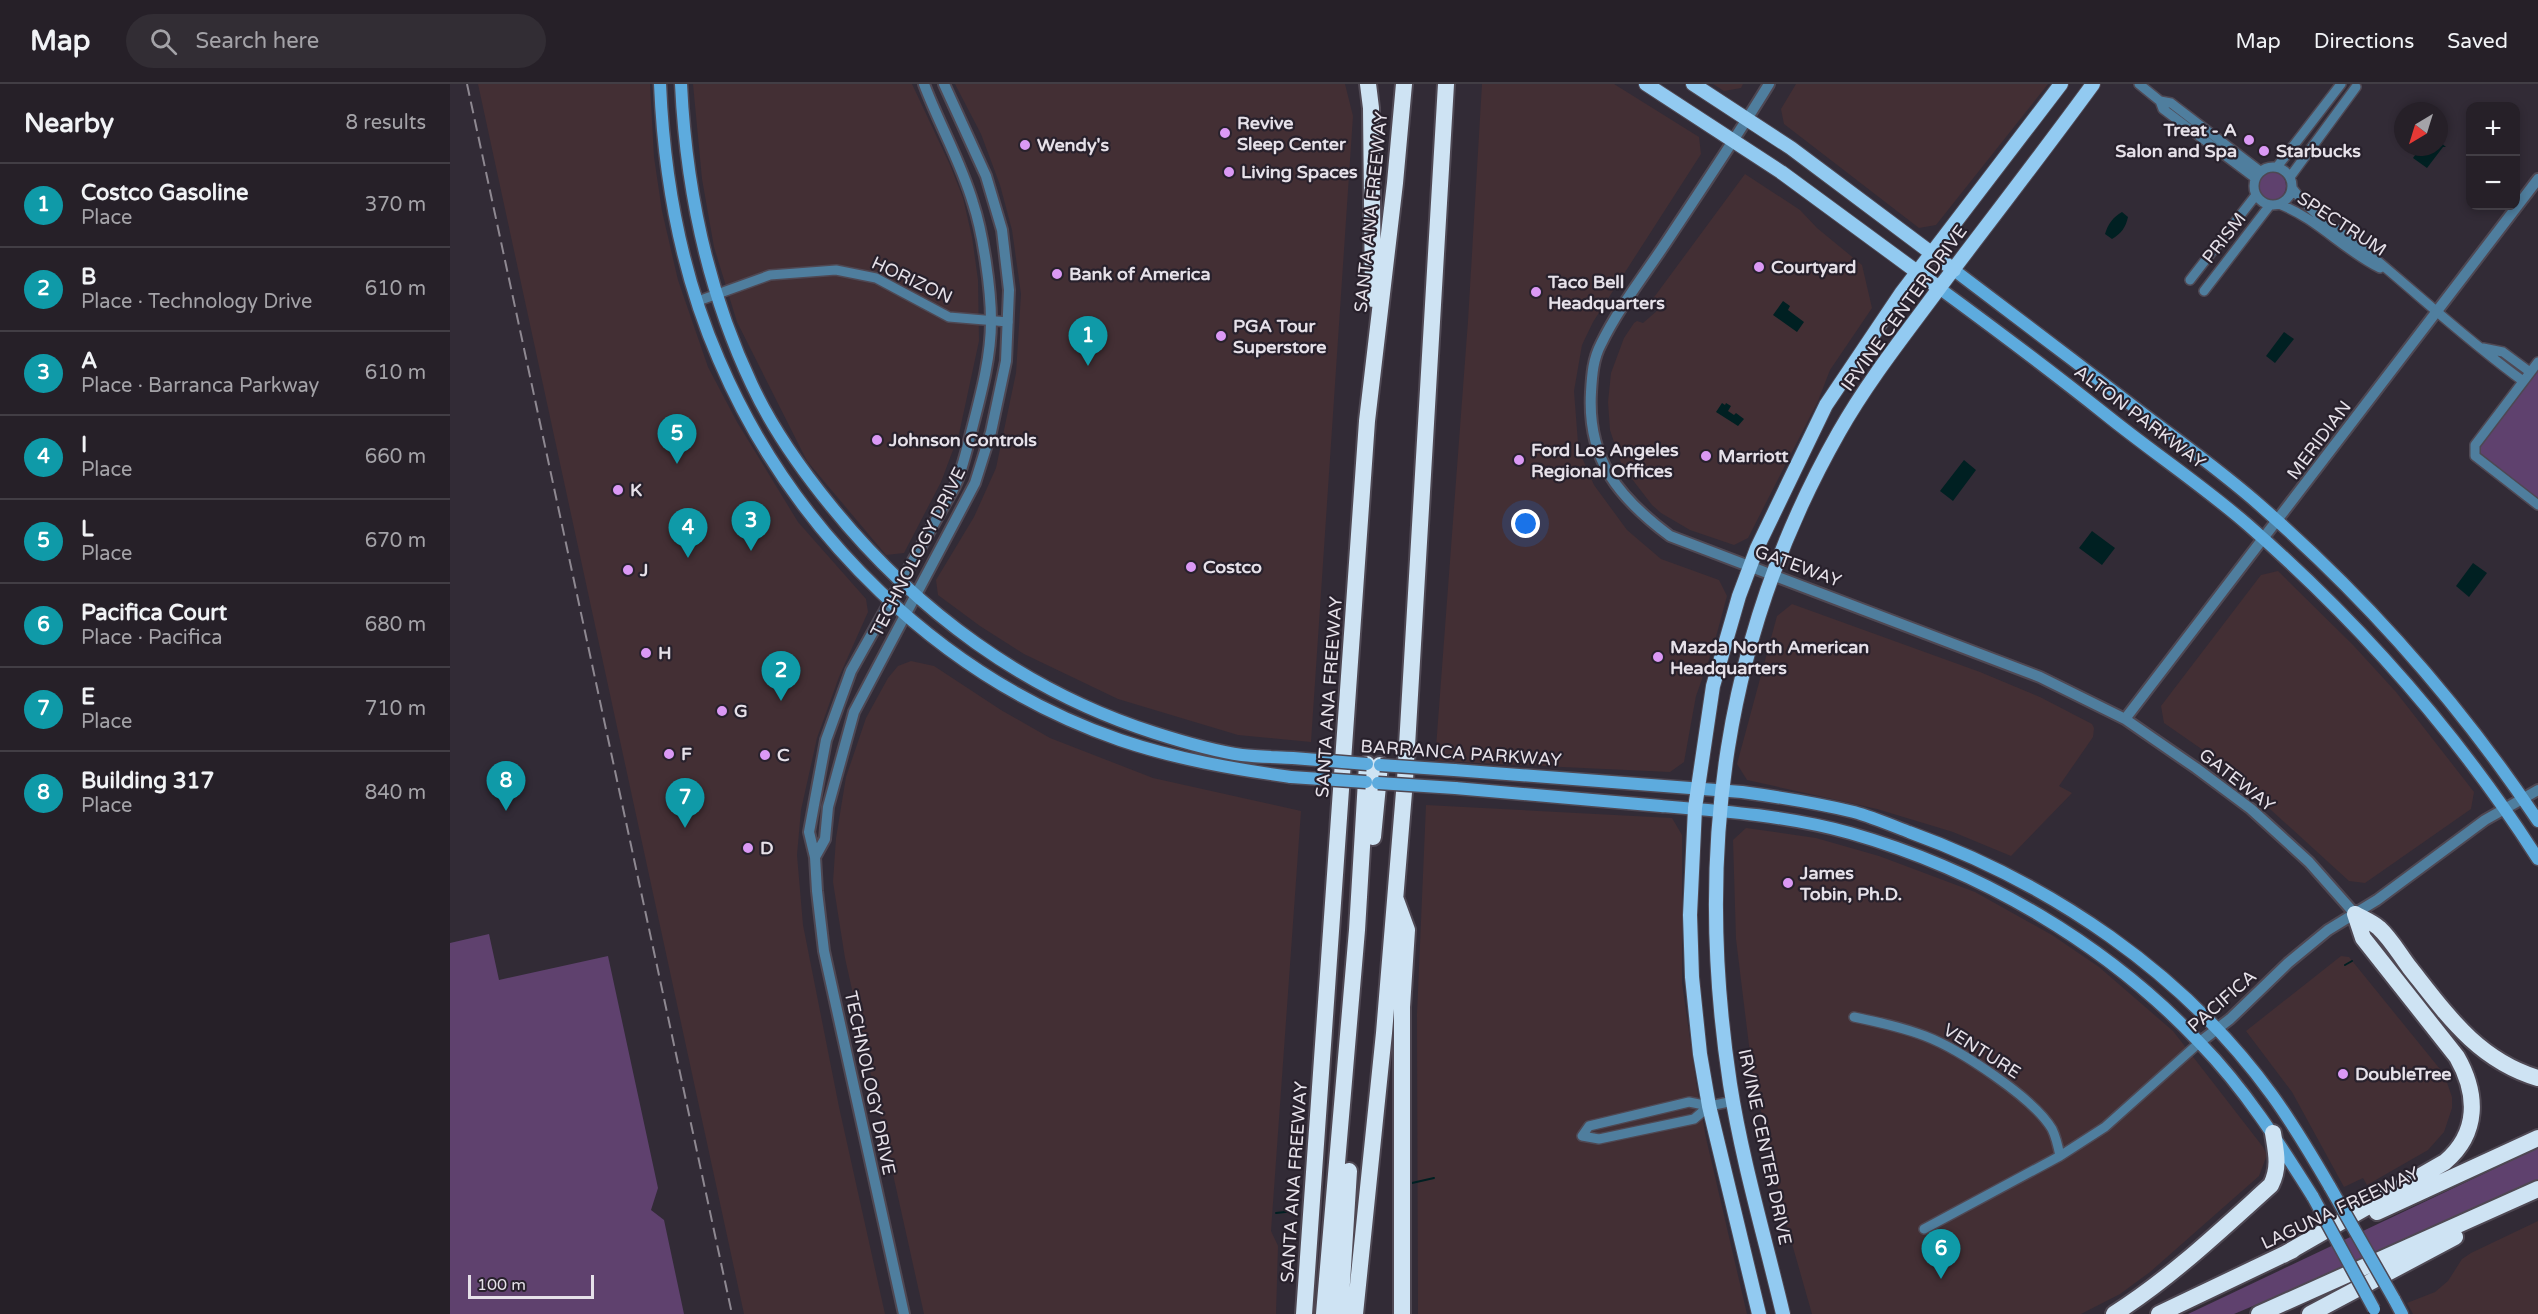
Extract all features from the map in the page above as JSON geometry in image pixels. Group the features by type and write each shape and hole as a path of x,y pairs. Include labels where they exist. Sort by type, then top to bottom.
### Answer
{"highway":[{"path":"1367,421 1373,296 1371,108 1368,84"},
{"path":"1395,187 1399,84"},
{"name":"SANTA ANA FREEWAY","path":"1304,1314 1367,421 1395,187 1404,84"},
{"path":"1355,1314 1384,1033 1405,780 1446,84"},
{"path":"1324,1314 1373,765"},
{"path":"1394,894 1407,930 1402,1007 1402,1314"},
{"path":"2355,914 2378,927 2440,1006 2476,1045 2494,1059 2518,1072 2538,1078"},
{"path":"2283,1255 2445,1161 2458,1147 2470,1123 2472,1100 2465,1070 2363,938 2355,914"},
{"path":"1340,1314 1360,929"},
{"path":"2114,1314 2177,1270 2271,1185 2277,1173 2278,1162 2273,1133"},
{"name":"LAGUNA FREEWAY","path":"2159,1314 2538,1138"},
{"path":"2259,1314 2538,1191"},
{"path":"2310,1314 2538,1191"}],"main road":[{"name":"BARRANCA PARKWAY","path":"660,84 666,162 678,232 718,359 734,393 773,461 828,536 891,601 945,647 987,675 1067,718 1119,739 1189,760 1291,777 1695,808 1776,818 1849,833 1929,861 1997,892 2063,930 2115,967 2200,1042 2273,1133 2313,1197 2375,1312"},
{"name":"BARRANCA PARKWAY","path":"681,84 687,163 698,229 735,347 766,412 823,496 869,551 951,626 1033,680 1123,722 1190,744 1242,754 1697,788 1781,797 1855,813 1936,842 2004,872 2071,910 2124,947 2176,990 2217,1030 2271,1094 2330,1186 2402,1314"},
{"name":"ALTON PARKWAY","path":"1646,84 1803,188 1939,288 2169,461 2264,540 2341,612 2398,673 2454,741 2538,859"},
{"name":"ALTON PARKWAY","path":"1693,84 1810,162 2200,457 2278,521 2357,595 2410,653 2478,735 2538,821"},
{"name":"IRVINE CENTER DRIVE","path":"1759,1314 1709,1106 1700,1054 1692,977 1690,915 1695,808 1713,686 1750,566 1826,405 1878,326 2061,84"},
{"name":"IRVINE CENTER DRIVE","path":"1783,1314 1734,1101 1724,1039 1717,937 1720,791 1741,680 1772,574 1839,433 1889,353 2093,84"}],"street":[{"name":"TECHNOLOGY DRIVE","path":"904,1314 824,951 816,891 815,857 809,832 826,740 851,671 962,470 981,394 991,320 981,236 974,203 939,115 924,84"},
{"name":"TECHNOLOGY DRIVE","path":"815,857 825,839 828,807 854,712 975,483 991,432 1006,361 1009,290 1002,231 986,176 945,84"},
{"name":"GATEWAY","path":"1769,84 1621,309 1600,345 1592,371 1591,416 1596,443 1609,474 1629,502 1644,517 1670,536 2040,677 2125,719 2251,809 2309,862 2355,914"},
{"path":"2139,84 2160,101 2171,103 2258,174"},
{"path":"2277,167 2341,84"},
{"path":"2289,177 2356,87"},
{"path":"2277,167 2289,177 2292,188 2288,198 2275,204 2263,202 2256,195 2253,184 2258,174 2266,168 2277,167"},
{"name":"MERIDIAN","path":"2125,719 2538,179"},
{"name":"SPECTRUM","path":"2292,188 2305,206 2369,255 2523,381"},
{"name":"PRISM","path":"2190,280 2256,195"},
{"name":"PRISM","path":"2204,291 2275,204"},
{"name":"SPECTRUM","path":"2275,204 2300,212 2364,261 2388,272"},
{"name":"HORIZON","path":"698,301 770,275 836,270 876,278 944,316 1008,322"},
{"name":"SPECTRUM","path":"2483,348 2503,351 2530,372"},
{"path":"2538,362 2475,445 2475,456 2538,505"},
{"name":"PACIFICA","path":"1924,1229 2060,1155 2104,1127 2328,930 2355,914 2485,820 2538,790"},
{"name":"VENTURE","path":"1854,1017 1927,1036 1942,1043 1978,1067 2021,1096 2037,1110 2051,1128 2060,1155"},
{"path":"1709,1106 1694,1119 1599,1139 1582,1136 1589,1126 1689,1102 1709,1106 1734,1101"}],"shaded area":[{"path":"478,84 650,84 654,157 662,211 678,280 708,367 737,422 798,522 866,599 868,612 839,677 817,738 801,810 797,855 803,925 839,1107 885,1314 744,1314"},
{"path":"693,84 912,84 950,165 963,198 972,237 978,280 979,341 959,434 941,482 904,553 886,555 807,461 737,322 714,247 702,179"},
{"path":"955,84 1345,84 1353,116 1311,742 1238,735 1118,699 1024,654 980,626 938,595 936,580 974,517 996,468 1016,373 1021,294 1012,230 1000,185 981,134"},
{"path":"1482,84 1614,84 1699,137 1701,154 1593,322 1582,345 1574,391 1578,443 1583,460 1594,485 1627,530 1661,559 1719,580 1727,596 1713,648 1696,696 1684,762 1670,772 1435,761 1468,321"},
{"path":"1713,84 1743,84 1741,88 1724,91"},
{"path":"1796,84 2048,84 1936,225 1919,228 1784,124 1781,109"},
{"path":"2414,156 2436,156 2427,168 2413,158"},
{"path":"2272,172 2282,176 2286,186 2282,196 2272,200 2262,196 2258,186 2262,176"},
{"path":"1745,174 1800,210 1817,228 1862,265 1872,308 1830,370 1818,401 1748,538 1734,545 1690,530 1652,505 1622,466 1610,430 1608,402 1611,373 1624,338 1634,323 1637,321 1643,323 1658,310 1652,300"},
{"path":"2122,212 2128,217 2126,224 2112,239 2105,234 2106,230 2113,219"},
{"path":"1783,301 1790,306 1788,310 1804,322 1797,332 1773,315"},
{"path":"2284,332 2294,339 2275,363 2266,356"},
{"path":"2538,362 2538,505 2475,456 2475,445"},
{"path":"1722,403 1731,406 1728,411 1744,419 1738,426 1716,412"},
{"path":"1964,460 1976,470 1953,501 1940,491"},
{"path":"2092,531 2115,548 2102,565 2079,548"},
{"path":"2473,563 2487,573 2469,597 2456,586"},
{"path":"2278,571 2353,645 2396,692 2474,792 2471,809 2365,883 2349,881 2213,757 2164,723 2161,706 2261,575"},
{"path":"1792,604 1980,672 2040,697 2092,724 2093,737 2059,786 2072,793 2011,856 1953,832 1877,809 1747,780 1737,764 1777,616"},
{"path":"911,661 934,666 1001,710 1050,738 1153,778 1301,811 1271,1231 1278,1246 1276,1314 924,1314 845,958 833,882 836,838 846,777 866,718 888,678 898,666"},
{"path":"1426,805 1672,818 1682,835 1682,983 1697,1088 1706,1138 1747,1314 1418,1314 1417,1014"},
{"path":"1746,828 1816,838 1879,856 1975,892 2052,935 2099,967 2173,1031 2263,1147 2267,1155 2259,1176 2150,1272 2120,1294 2081,1314 1812,1314 1783,1212 1752,1070 1736,939 1733,840"},
{"path":"489,934 499,980 608,956 658,1188 651,1210 664,1220 684,1314 450,1314 450,943"},
{"path":"2341,956 2349,957 2444,1074 2452,1097 2452,1108 2444,1132 2428,1150 2367,1185 2363,1178 2344,1187 2292,1092 2246,1031"},
{"path":"2538,1148 2538,1181 2398,1245 2234,1314 2188,1314"},
{"path":"2538,1221 2538,1314 2413,1314 2407,1303 2435,1292 2448,1281 2462,1259"}],"waterway":[{"path":"2345,965 2352,961"},
{"path":"1412,1183 1434,1178"},
{"path":"1276,1213 1294,1211"}],"railway":[{"path":"467,84 732,1314"}],"place":[{"name":"Revive Sleep Center","path":"1225,133"},
{"name":"Treat - A Salon and Spa","path":"2249,140"},
{"name":"Wendy's","path":"1025,145"},
{"name":"Starbucks","path":"2264,151"},
{"name":"Living Spaces","path":"1229,172"},
{"name":"Courtyard","path":"1759,267"},
{"name":"Bank of America","path":"1057,274"},
{"name":"Taco Bell Headquarters","path":"1536,292"},
{"name":"PGA Tour Superstore","path":"1221,336"},
{"name":"Costco Gasoline","path":"1088,366"},
{"name":"Johnson Controls","path":"877,440"},
{"name":"Marriott","path":"1706,456"},
{"name":"Ford Los Angeles Regional Offices","path":"1519,460"},
{"name":"L","path":"677,464"},
{"name":"K","path":"618,490"},
{"name":"A","path":"751,551"},
{"name":"I","path":"688,558"},
{"name":"Costco","path":"1191,567"},
{"name":"J","path":"628,570"},
{"name":"H","path":"646,653"},
{"name":"Mazda North American Headquarters","path":"1658,657"},
{"name":"B","path":"781,701"},
{"name":"G","path":"722,711"},
{"name":"F","path":"669,754"},
{"name":"C","path":"765,755"},
{"name":"Building 317","path":"506,811"},
{"name":"E","path":"685,828"},
{"name":"D","path":"748,848"},
{"name":"James Tobin, Ph.D.","path":"1788,883"},
{"name":"DoubleTree","path":"2343,1074"},
{"name":"Pacifica Court","path":"1941,1279"}]}
